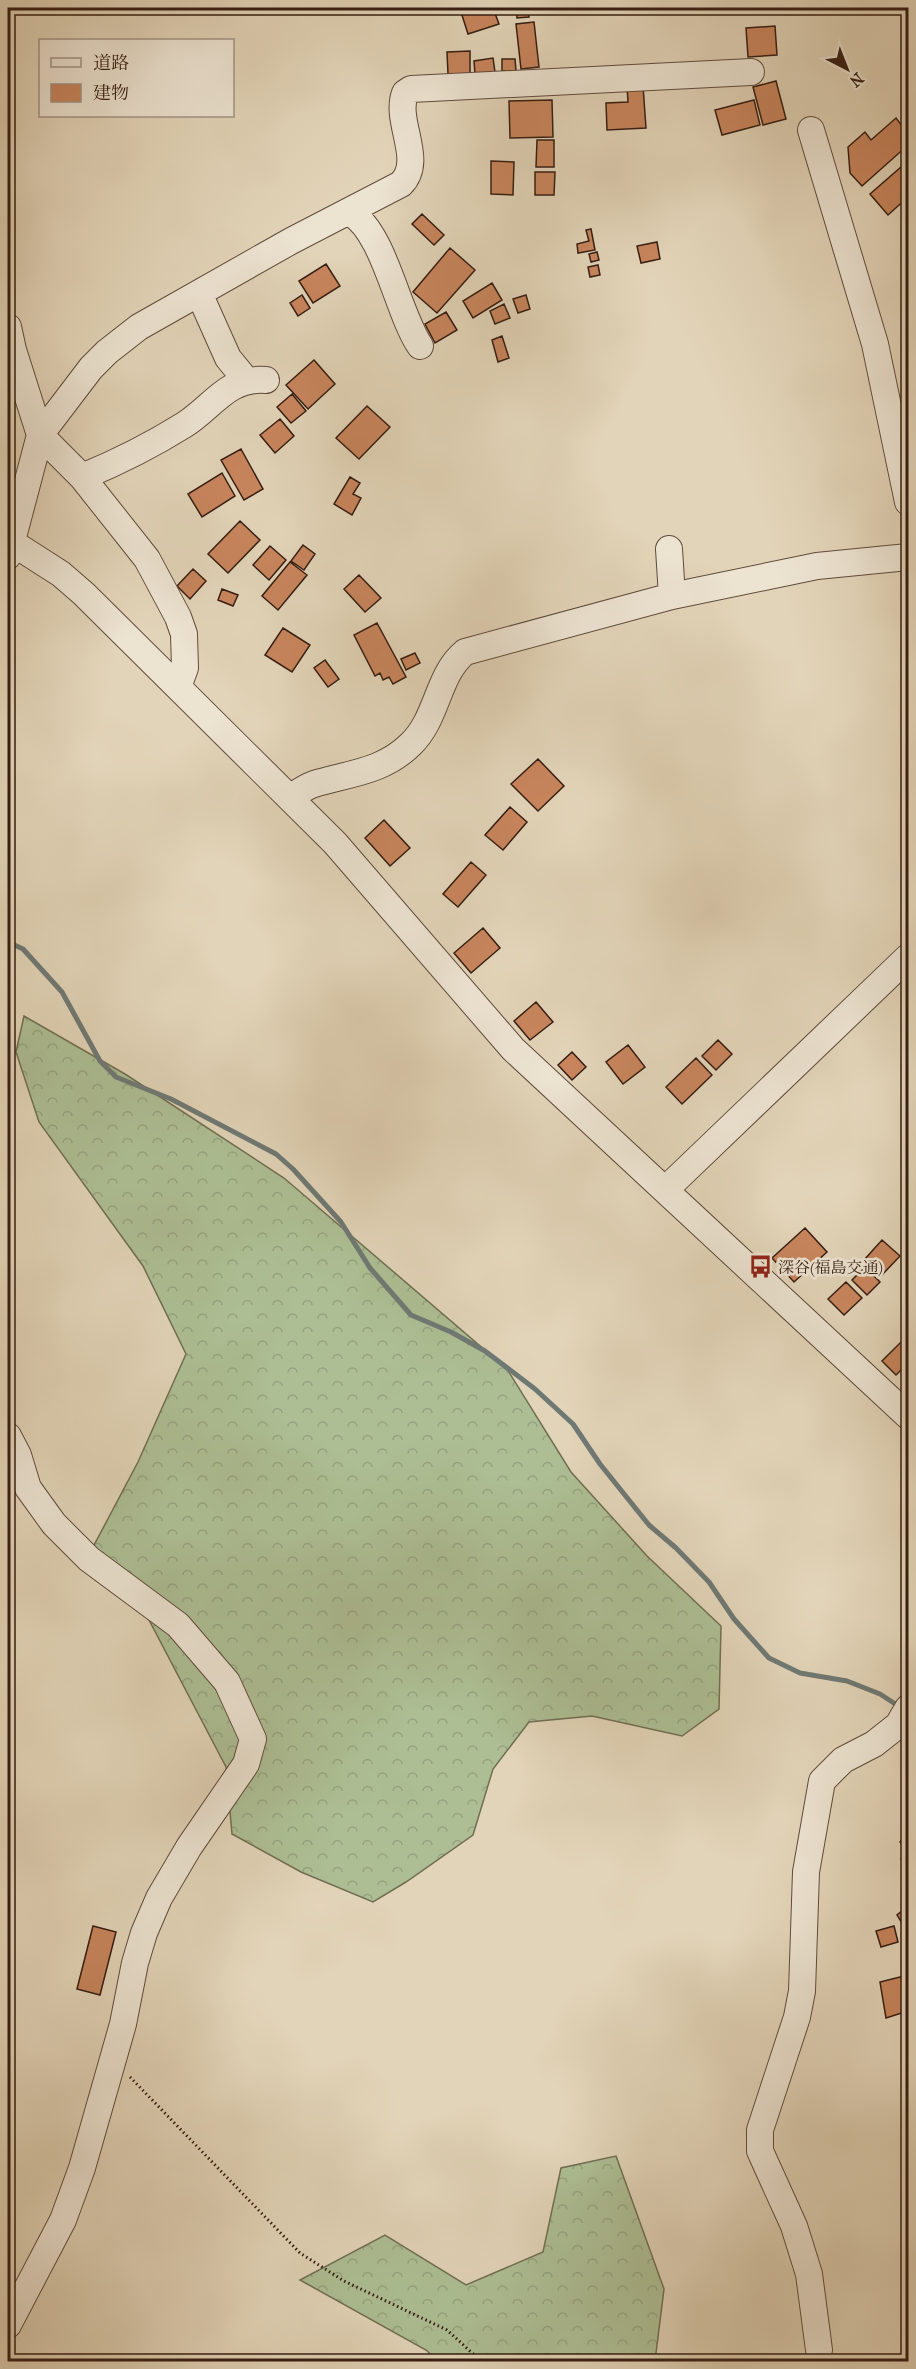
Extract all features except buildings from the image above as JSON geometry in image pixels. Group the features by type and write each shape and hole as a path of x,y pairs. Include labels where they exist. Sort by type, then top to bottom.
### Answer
{"street":[{"path":"751,72 411,89 405,93 402,110 410,159 406,178 392,189 291,241 139,327 91,368 40,435 9,546 61,574 178,687 335,843 513,1049 909,1416"},
{"path":"811,130 874,344 909,502"},
{"path":"349,212 357,216 372,237 406,319 420,346"},
{"path":"81,477 111,464 186,424 222,394 256,380 228,358 199,293"},
{"path":"8,327 40,435 81,477 147,559 178,617 184,634 185,668 178,687"},
{"path":"669,549 672,596"},
{"path":"290,798 311,785 357,774 387,762 413,743 434,709 448,671 465,652 672,596 817,566 909,557"},
{"path":"665,1190 909,957"},
{"path":"8,1436 18,1455 28,1488 54,1524 89,1559 178,1625 227,1682 254,1739 246,1764 189,1847 159,1898 135,1963 123,2025 82,2168 63,2220 8,2325"},
{"path":"819,2350 809,2274 794,2226 760,2151 760,2130 797,2018 802,1991 806,1872 822,1781 843,1760 874,1744 898,1725 909,1708"}],"path":[{"path":"113,2060 300,2253 344,2281 447,2330 482,2361"}],"green space":[{"path":"24,1016 125,1074 284,1178 507,1369 571,1472 647,1556 721,1626 719,1709 682,1736 592,1716 529,1722 493,1769 473,1835 373,1902 301,1872 232,1834 226,1767 139,1601 92,1549 138,1462 186,1354 143,1266 39,1122 16,1052"},
{"path":"616,2156 664,2289 655,2361 438,2361 426,2350 300,2280 385,2235 466,2285 543,2252 561,2168"}],"waterway":[{"path":"8,942 23,949 62,992 100,1061 116,1077 171,1099 276,1154 293,1169 341,1222 370,1268 411,1315 451,1332 485,1351 535,1389 573,1424 600,1464 649,1525 676,1548 709,1582 734,1619 769,1658 800,1673 847,1681 880,1694 900,1707"}],"place":[{"name":"深谷(福島交通)","path":"760,1267"}]}
